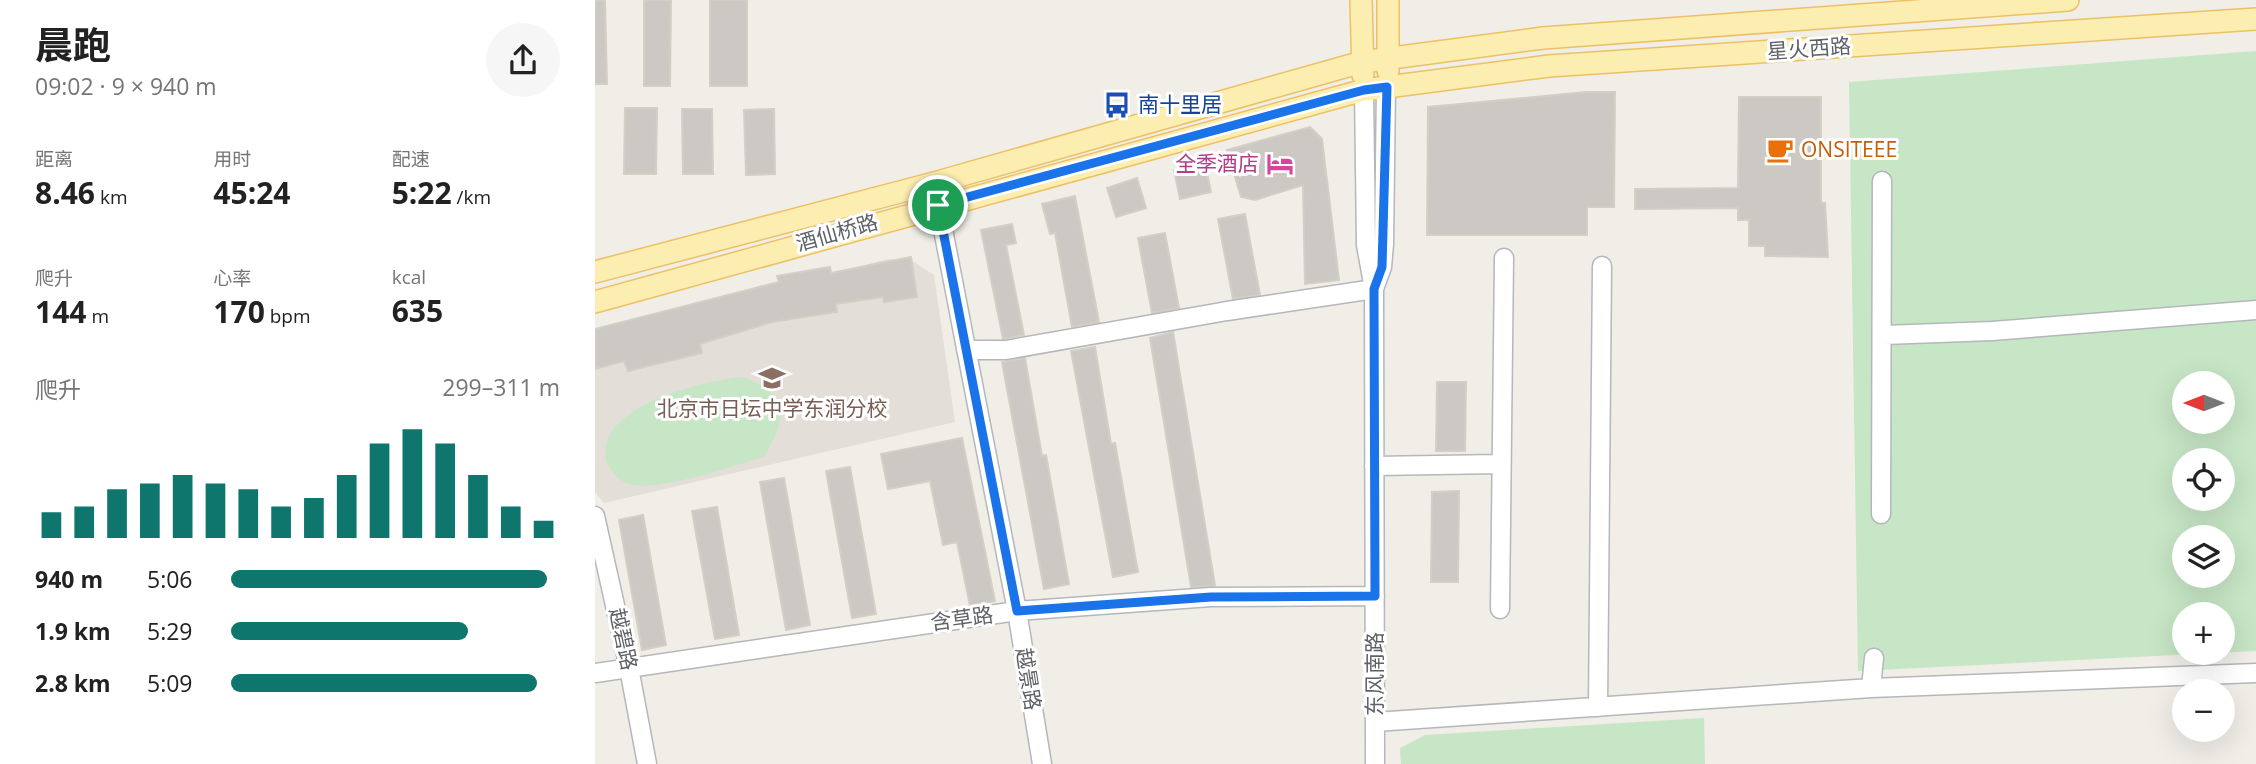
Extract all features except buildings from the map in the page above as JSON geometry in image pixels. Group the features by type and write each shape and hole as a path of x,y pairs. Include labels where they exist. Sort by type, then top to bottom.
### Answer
{"main road":[{"name":"东风南路","path":"1361,0 1364,90"},
{"name":"东风南路","path":"1387,87 1388,0"},
{"name":"星火西路","path":"1362,62 1543,38 2068,0"},
{"name":"星火西路","path":"1364,90 1549,66 2256,19"},
{"name":"酒仙桥路","path":"595,272 934,183 1362,62"},
{"name":"酒仙桥路","path":"595,302 938,205 1364,90"}],"street":[{"name":"东风南路","path":"1374,289 1382,267 1387,87"},
{"name":"东风南路","path":"1364,90 1366,245 1374,289 1375,764"},
{"path":"1881,514 1884,335 1882,181"},
{"name":"越景路","path":"934,183 1017,611 1042,764"},
{"path":"1500,609 1504,258"},
{"path":"1598,707 1602,266"},
{"path":"966,350 1006,350 1227,311 1374,289"},
{"path":"1884,335 1992,331 2256,310"},
{"path":"1374,466 1500,464"},
{"name":"越碧路","path":"595,516 647,764"},
{"name":"含草路","path":"595,673 1017,611 1211,597 1375,596"},
{"path":"1871,688 1874,657"},
{"path":"1375,722 1871,688 2256,673"}],"shaded area":[{"name":"北京市日坛中学东润分校","path":"888,259 914,262 934,275 955,422 604,503 595,492 595,335"}],"green space":[{"path":"2256,51 2256,651 2235,652 2235,602 2172,602 2172,655 1858,671 1849,82"},
{"path":"743,377 769,391 780,409 777,431 764,457 680,481 646,486 624,482 611,469 606,461 607,441 618,424 635,410 681,390"},
{"path":"1704,718 1705,764 1401,764 1400,748 1425,735"}],"place":[{"name":"南十里居","path":"1117,105"},
{"name":"ONSITEEE","path":"1780,150"},
{"name":"全季酒店","path":"1280,164"},
{"name":"北京市日坛中学东润分校","path":"772,378"}],"route":[{"path":"1387,87 1384,244 1382,267 1374,289 1375,596 1211,597 1017,611 938,205 1364,90 1387,87"}]}
